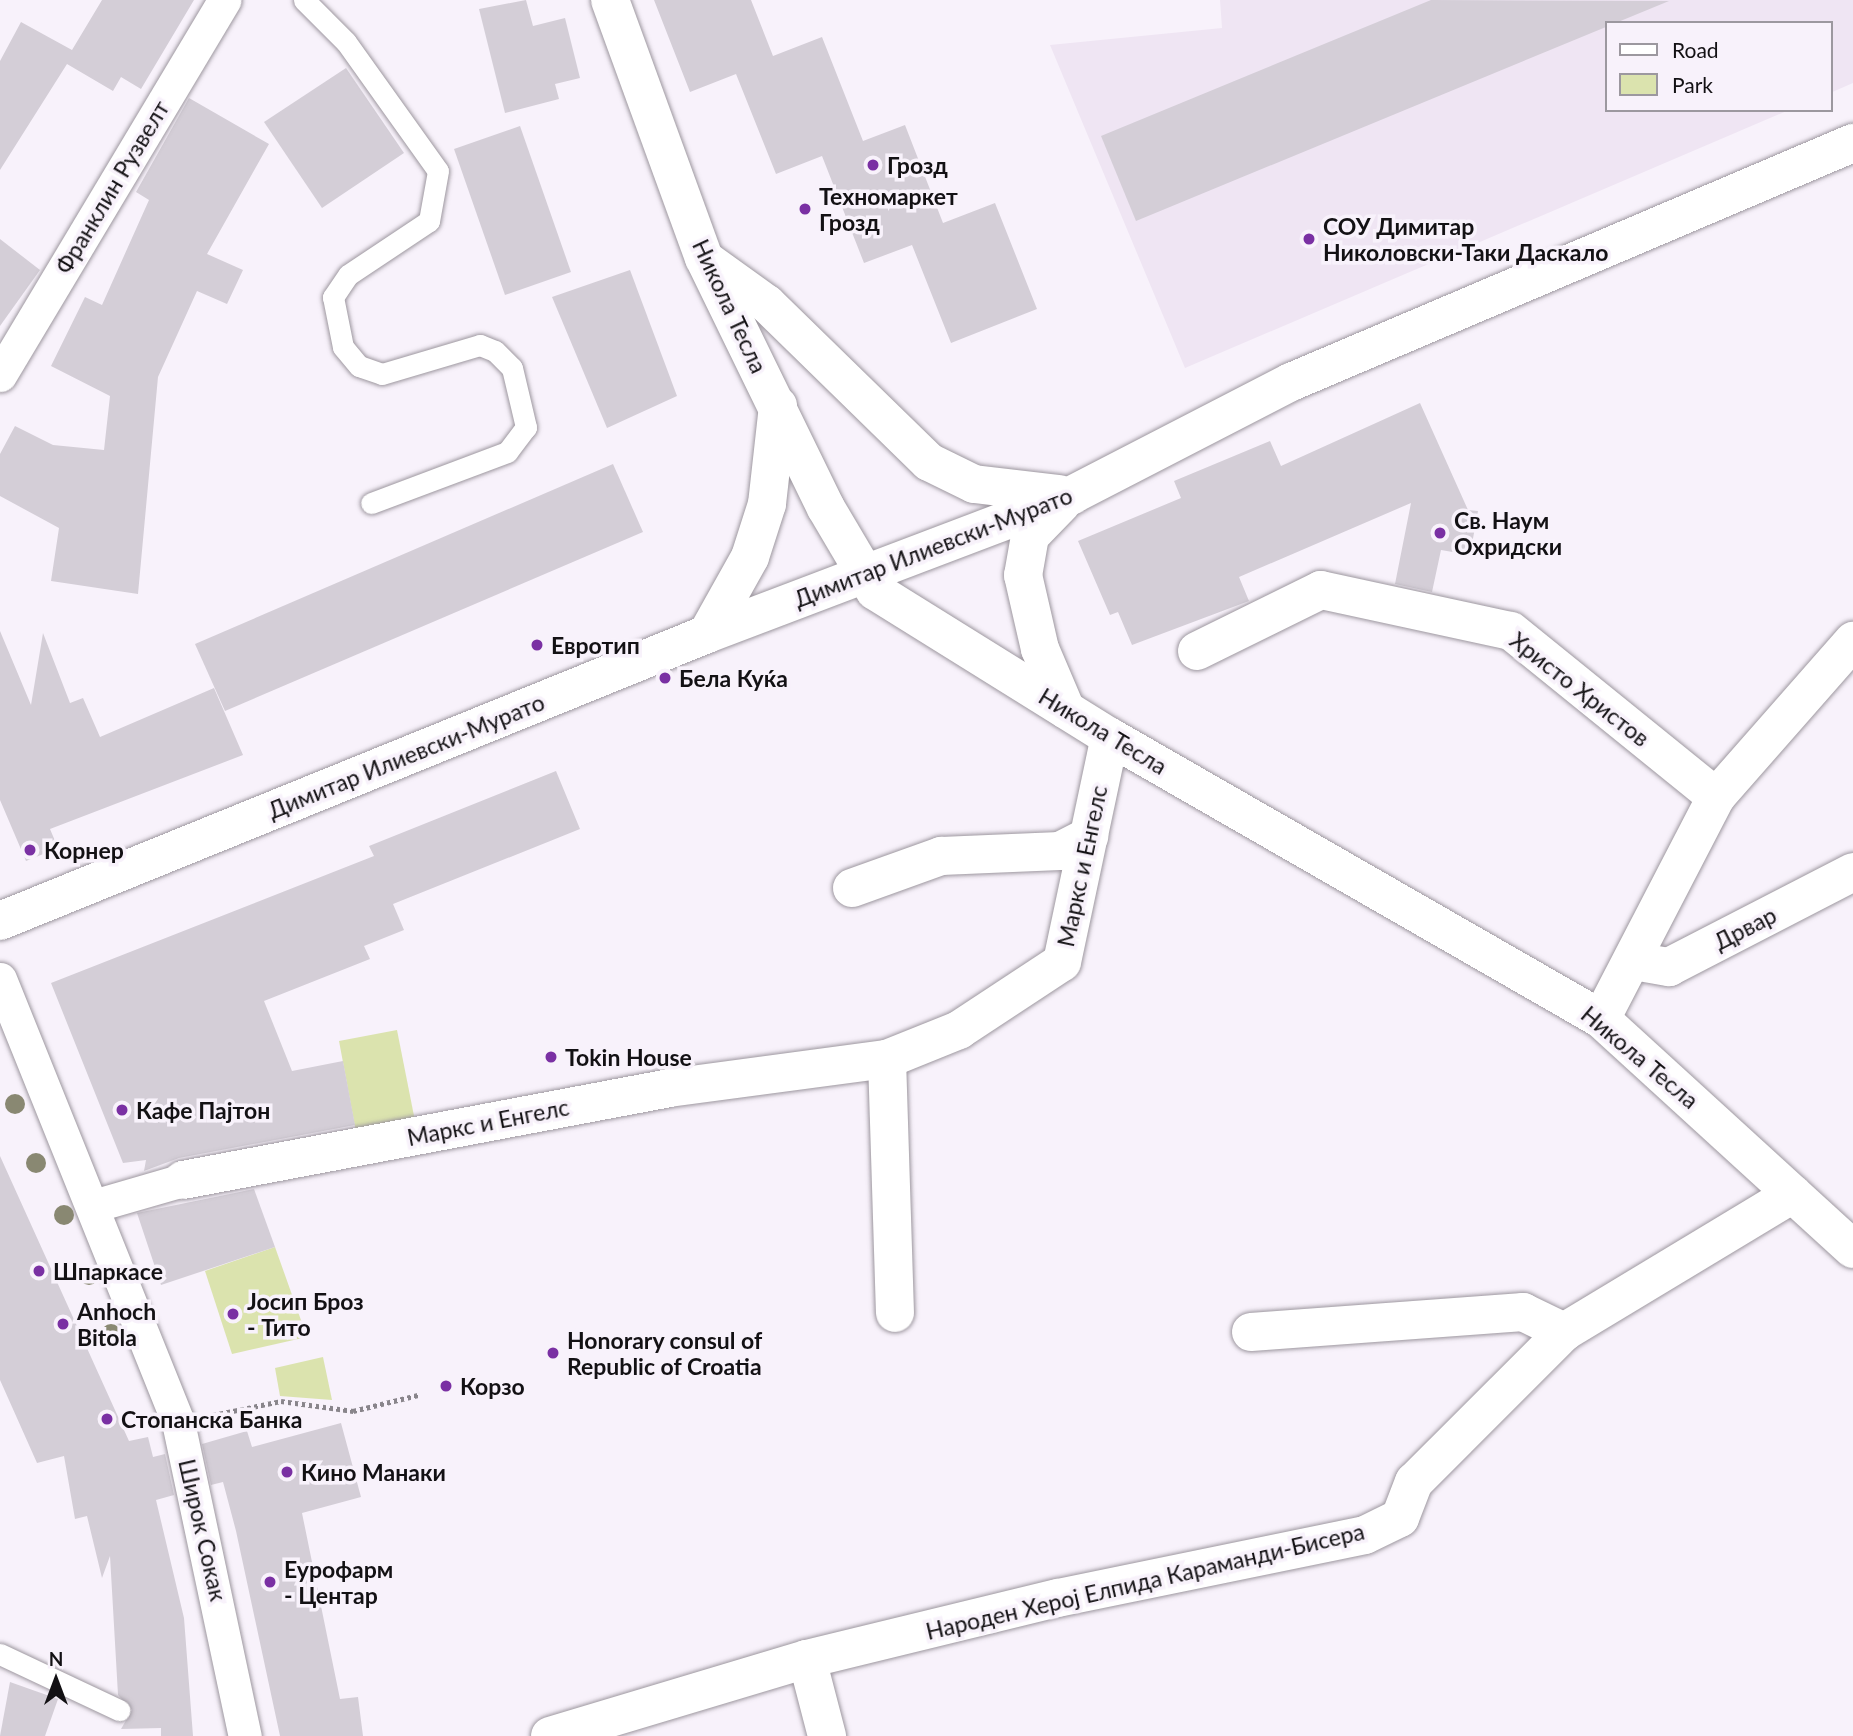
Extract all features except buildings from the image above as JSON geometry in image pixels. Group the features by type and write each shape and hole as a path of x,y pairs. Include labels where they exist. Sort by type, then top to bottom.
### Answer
{"street":[{"name":"Франклин Рузвелт","path":"0,375 225,0"},
{"name":"Никола Тесла","path":"610,0 704,258 862,575 901,611 1110,737 1601,1018 1793,1194 1844,1230"},
{"name":"Димитар Илиевски-Мурато","path":"0,921 707,634 1072,495 1291,382 1853,143"},
{"path":"704,258 767,304 929,462 974,484 1072,495"},
{"path":"707,634 750,556 767,504 778,405"},
{"path":"1066,710 1040,649 1023,575 1030,536 1072,495"},
{"name":"Христо Христов","path":"1197,651 1321,590 1511,631 1716,797"},
{"path":"1601,1018 1634,961 1716,797 1853,641"},
{"name":"Маркс и Енгелс","path":"93,1206 183,1180 669,1088 887,1059 959,1030 1057,969 1110,737"},
{"path":"852,888 941,856 1060,851 1089,836"},
{"name":"Дрвар","path":"1634,961 1669,967 1853,872"},
{"name":"Широк Сокак","path":"0,979 178,1422 245,1736"},
{"path":"887,1059 895,1313"},
{"name":"Народен Херој Елпида Караманди-Бисера","path":"550,1736 807,1658 1058,1598 1365,1535 1400,1518 1414,1482 1564,1332 1793,1194"},
{"path":"1251,1332 1523,1311 1564,1332"},
{"path":"807,1658 827,1736"}],"lane":[{"path":"304,0 346,42 438,171 429,221 348,275 333,297 343,347 359,366 382,374 480,345 495,351 512,368 526,427 507,452 371,503"},
{"path":"0,1654 119,1710"}],"path":[{"path":"178,1422 281,1401 353,1410 418,1395"}],"shaded area":[{"name":"СОУ Димитар Николовски-Таки Даскало","path":"1220,0 1853,0 1853,83 1832,92 1832,21 1604,21 1604,112 1784,112 1185,368 1050,45 1222,28"}],"green space":[{"path":"397,1030 415,1121 356,1132 339,1041"},
{"path":"275,1247 307,1337 232,1354 205,1271"},
{"path":"323,1357 332,1400 280,1396 275,1368"}],"place":[{"name":"Грозд","path":"873,165"},
{"name":"Техномаркет Грозд","path":"805,209"},
{"name":"СОУ Димитар Николовски-Таки Даскало","path":"1309,239"},
{"name":"Св. Наум Охридски","path":"1440,533"},
{"name":"Евротип","path":"537,645"},
{"name":"Бела Куќа","path":"665,678"},
{"name":"Корнер","path":"30,850"},
{"name":"Tokin House","path":"551,1057"},
{"name":"Кафе Пајтон","path":"122,1110"},
{"name":"Шпаркасе","path":"39,1271"},
{"name":"Јосип Броз - Тито","path":"233,1314"},
{"name":"Anhoch Bitola","path":"63,1324"},
{"name":"Honorary consul of Republic of Croatia","path":"553,1353"},
{"name":"Корзо","path":"446,1386"},
{"name":"Стопанска Банка","path":"107,1419"},
{"name":"Кино Манаки","path":"287,1472"},
{"name":"Еурофарм - Центар","path":"270,1582"}]}
